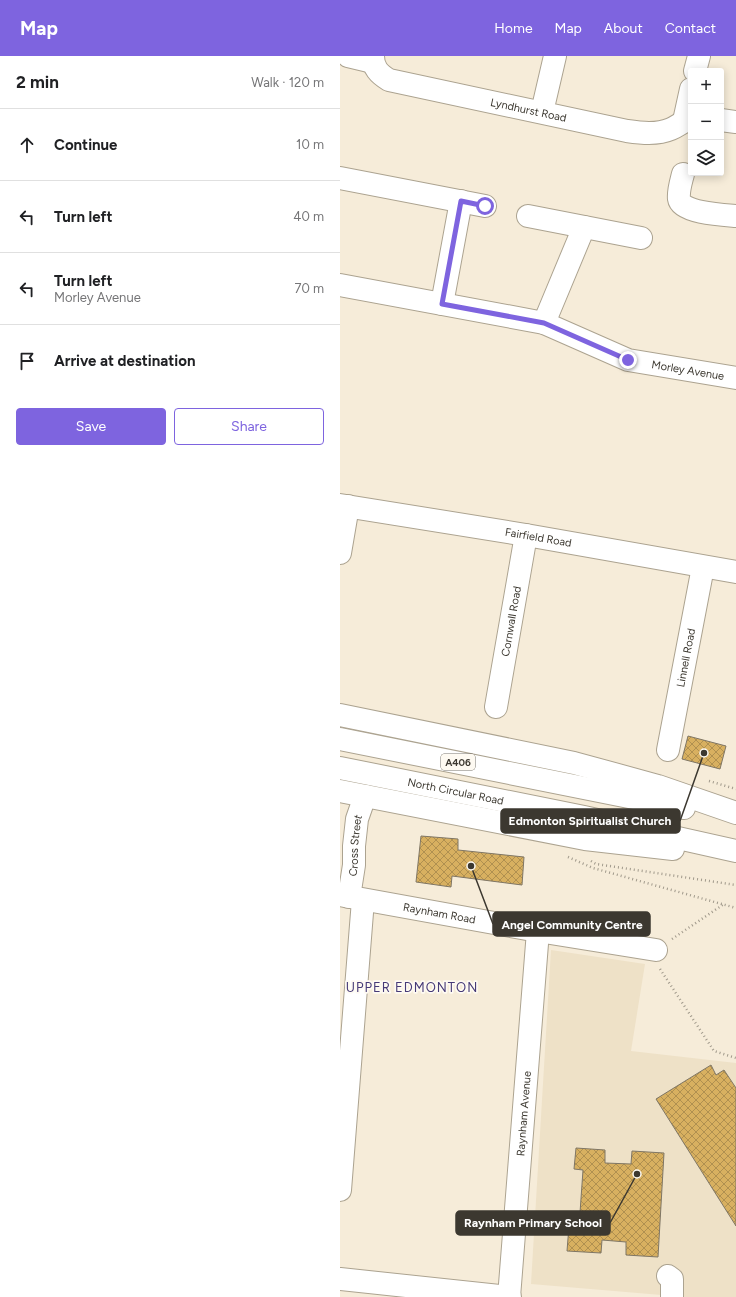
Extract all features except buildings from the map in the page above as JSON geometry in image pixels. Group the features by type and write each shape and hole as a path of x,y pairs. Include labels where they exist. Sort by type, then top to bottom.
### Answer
{"main road":[{"path":"348,56 373,59"},
{"path":"542,112 555,56"},
{"path":"696,68 699,56"},
{"name":"Lyndhurst Road","path":"373,59 377,71 389,80 644,133 671,129 687,120"},
{"path":"687,120 689,104"},
{"path":"724,120 736,122"},
{"path":"683,174 679,191 679,200 688,209 736,216"},
{"path":"340,178 485,206"},
{"path":"442,304 461,201"},
{"path":"528,216 641,238"},
{"path":"544,323 584,227"},
{"name":"Morley Avenue","path":"340,285 544,323 628,360 736,378"},
{"path":"340,554 344,506"},
{"name":"Fairfield Road","path":"344,506 526,535 736,572"},
{"name":"Cornwall Road","path":"496,707 526,535"},
{"name":"Linnell Road","path":"668,750 703,567"},
{"name":"A406","path":"340,715 574,763 658,786 736,813"},
{"name":"A406","path":"340,739 582,786 736,818"},
{"name":"North Circular Road","path":"340,768 584,816 736,851"},
{"path":"340,791 585,839 736,857"},
{"name":"Cross Street","path":"340,1190 354,846 357,820 365,796"},
{"name":"Raynham Road","path":"351,897 538,931 656,950"},
{"name":"Raynham Avenue","path":"509,1297 538,931"},
{"path":"340,1279 509,1297"}],"path":[{"path":"565,856 593,868 736,908"},
{"path":"589,860 596,864 736,885"},
{"path":"724,904 656,950 658,965 714,1051 736,1058"}],"shaded area":[{"path":"551,950 645,964 631,1051 736,1063 736,1297 685,1297 531,1284"}],"place":[{"name":"Edmonton Spiritualist Church","path":"704,753"},
{"name":"Angel Community Centre","path":"471,866"},
{"name":"Raynham Primary School","path":"637,1174"}],"district":[{"name":"UPPER EDMONTON","path":"412,987"}],"route":[{"path":"485,206 461,201 442,304 544,323 628,360"}]}
